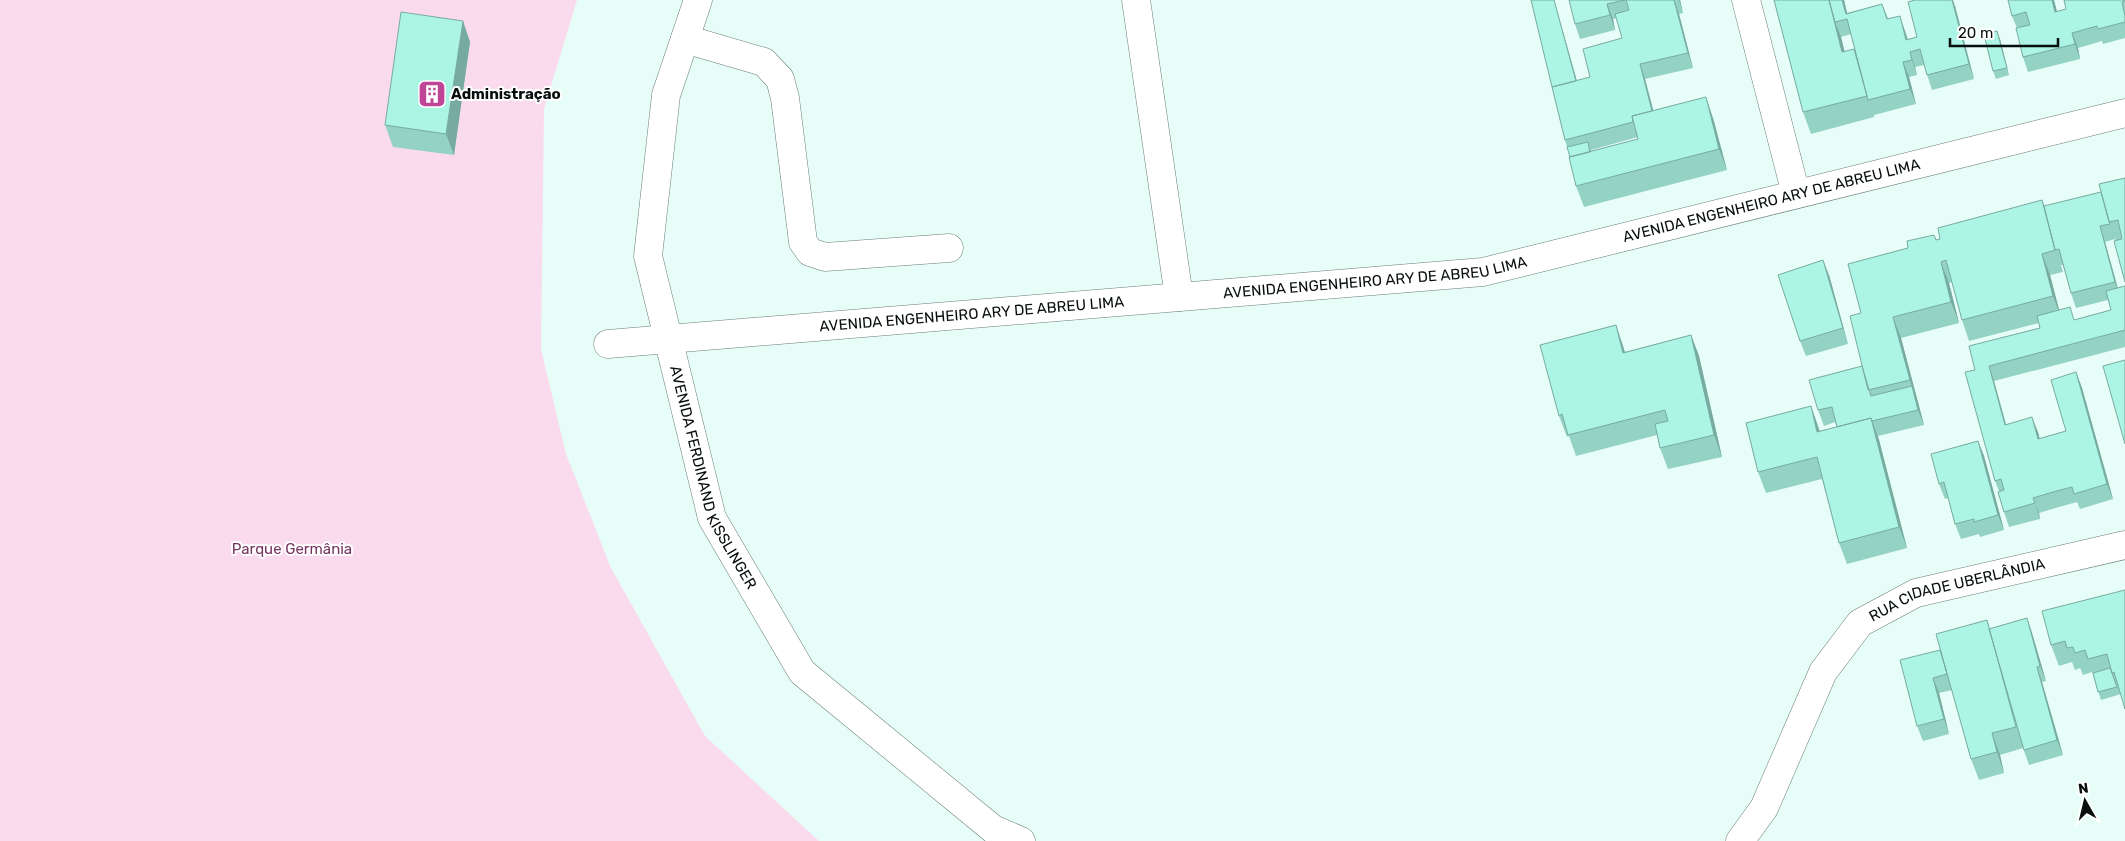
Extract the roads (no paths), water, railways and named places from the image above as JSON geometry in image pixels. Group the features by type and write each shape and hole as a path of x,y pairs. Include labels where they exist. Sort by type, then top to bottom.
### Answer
{"street":[{"name":"AVENIDA FERDINAND KISSLINGER","path":"698,0 666,95 648,256 712,518 802,672 987,835 1021,841"},
{"path":"1136,0 1179,297"},
{"path":"1746,0 1796,194"},
{"path":"685,39 764,62 780,79 785,98 803,242 810,252 825,257 949,248"},
{"name":"AVENIDA ENGENHEIRO ARY DE ABREU LIMA","path":"608,344 1482,272 2125,112"},
{"name":"RUA CIDADE UBERLÂNDIA","path":"1740,841 1764,808 1823,672 1860,623 1916,593 2125,545"}],"place":[{"name":"Administração","path":"432,94"}],"park label":[{"name":"Parque Germânia","path":"292,549"}]}
